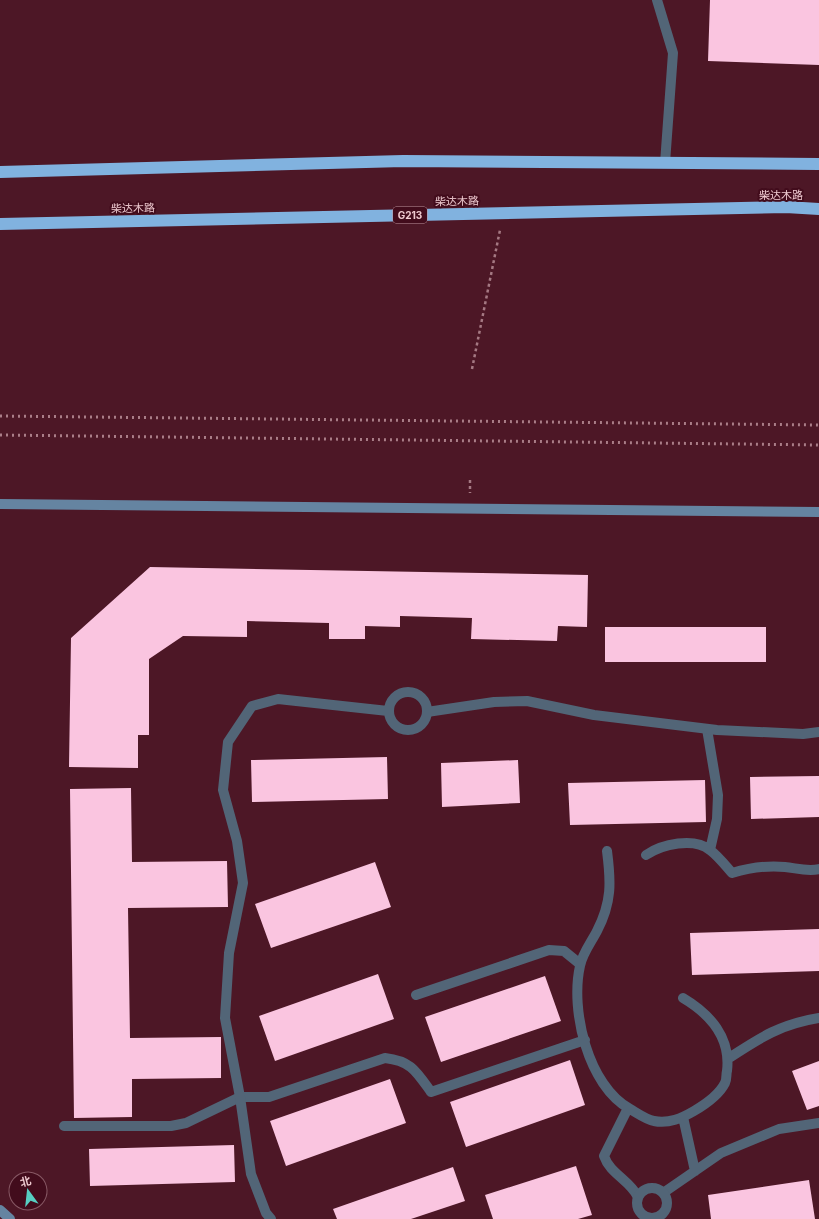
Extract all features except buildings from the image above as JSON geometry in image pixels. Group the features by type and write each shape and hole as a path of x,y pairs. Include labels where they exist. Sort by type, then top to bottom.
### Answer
{"highway":[{"path":"0,172 403,161 819,164"},
{"name":"柴达木路","path":"0,224 503,213 778,208 819,209"}],"street":[{"path":"657,0 673,53 665,163"},
{"path":"0,504 819,512"},
{"path":"409,691 415,693 424,701 427,712 422,724 410,730 397,727 392,723 388,710 390,704 397,695 409,691"},
{"path":"271,1219 266,1213 251,1174 240,1097 225,1018 229,953 243,883 237,841 224,790 228,742 252,706 278,699 388,710"},
{"path":"427,712 494,702 527,700 594,715 707,729 803,734 819,732"},
{"path":"707,729 718,795 716,819 710,850"},
{"path":"646,855 656,848 674,844 697,844 710,850 732,873 749,868 783,867 812,870 819,869"},
{"path":"607,851 611,883 606,908 580,964 577,985 581,1027 591,1061 599,1079 610,1092 628,1108 654,1121 673,1121 683,1117 708,1103 725,1082 729,1058 723,1037 698,1007 683,998"},
{"path":"416,995 549,950 564,951 580,964"},
{"path":"729,1058 769,1032 802,1021 819,1018"},
{"path":"64,1126 171,1126 186,1123 240,1097 269,1097 385,1058 400,1060 411,1067 430,1092 585,1040"},
{"path":"628,1108 604,1156 608,1165 633,1188 638,1197 637,1202 639,1212 648,1218 652,1218 661,1215 666,1207 666,1197 655,1188 645,1190 638,1197"},
{"path":"683,1117 695,1171"},
{"path":"663,1193 721,1153 779,1128 819,1123"},
{"path":"0,1210 10,1219"}],"path":[{"path":"472,369 503,213"}],"railway":[{"path":"0,416 819,425"},
{"path":"0,435 819,445"}]}
